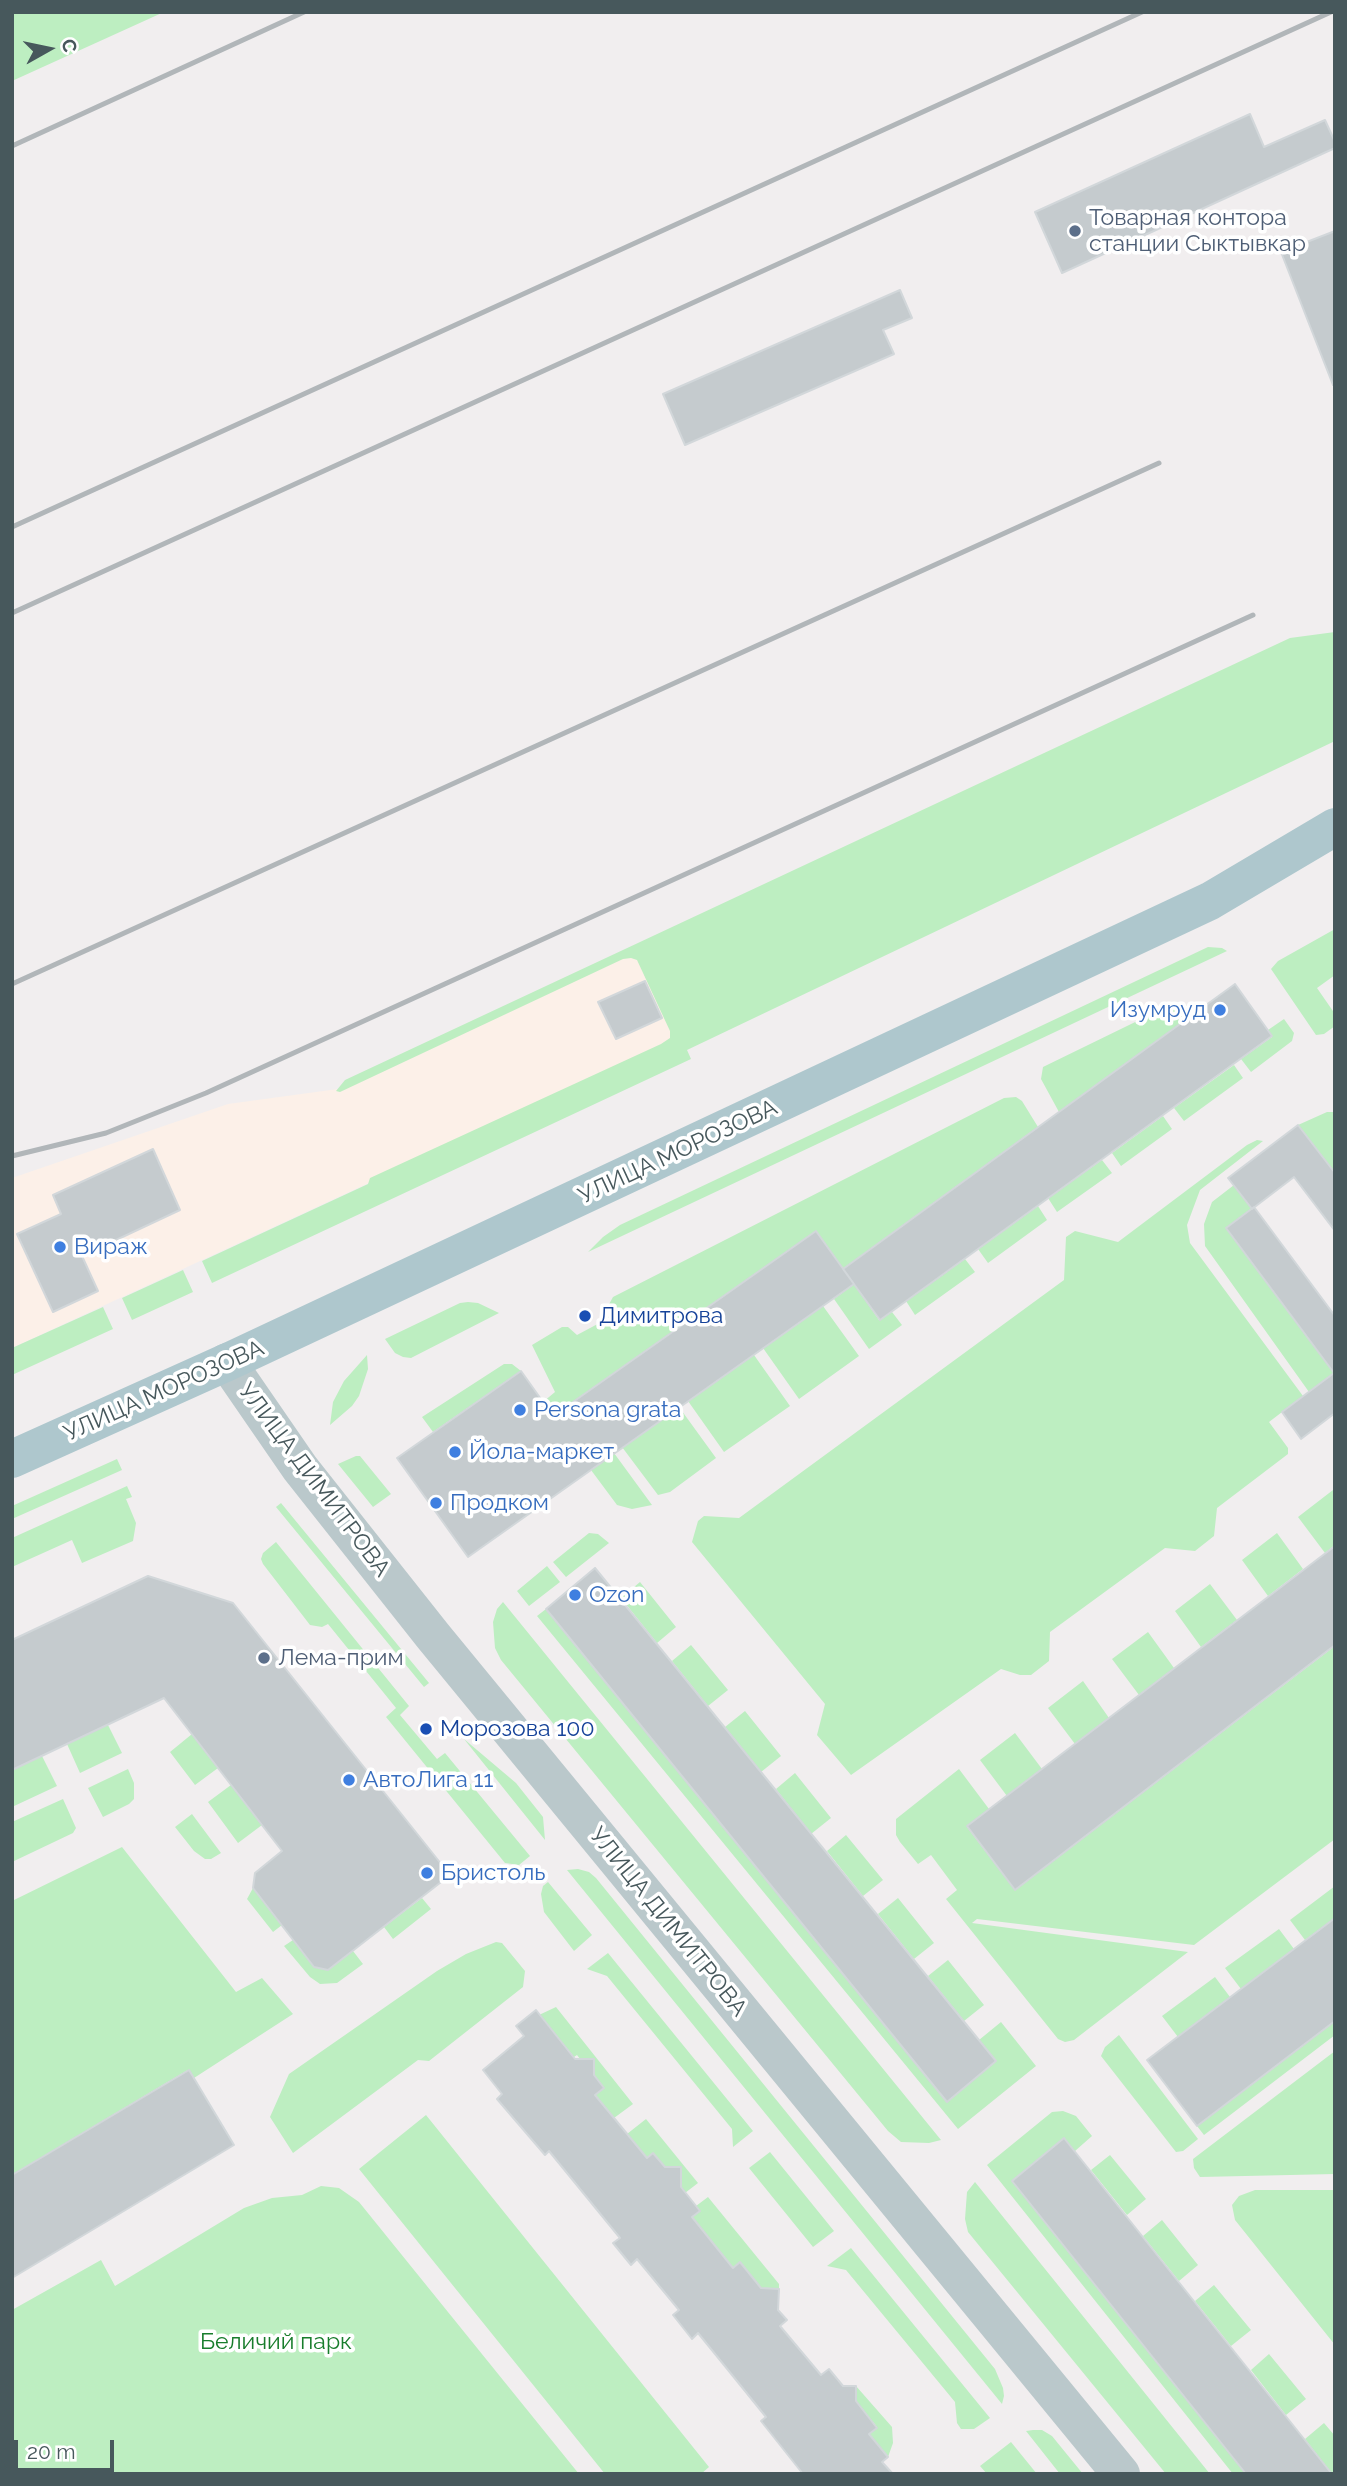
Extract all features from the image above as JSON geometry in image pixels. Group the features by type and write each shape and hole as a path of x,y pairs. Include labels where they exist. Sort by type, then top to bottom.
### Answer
{"main road":[{"name":"УЛИЦА МОРОЗОВА","path":"12,1459 227,1362 1210,901 1335,827"}],"street":[{"name":"УЛИЦА ДИМИТРОВА","path":"227,1362 300,1468 433,1636 1121,2474"}],"shaded area":[{"path":"638,947 680,1039 12,1348 12,1178 228,1104 338,1089"}],"green space":[{"path":"12,12 164,12 12,81"},
{"path":"1335,632 1335,741 687,1050 691,1059 212,1283 202,1261 368,1184 370,1178 661,1044 670,1038 670,1031 637,960 623,959 340,1092 336,1091 345,1080 1290,638"},
{"path":"1335,929 1335,975 1317,988 1335,1014 1335,1026 1324,1034 1316,1035 1271,969 1278,961"},
{"path":"1208,947 1227,951 588,1252 620,1225"},
{"path":"1184,1005 1197,1012 1059,1112 1041,1079 1043,1067 1168,1006"},
{"path":"1284,1019 1294,1033 1292,1041 1251,1072 1241,1059 1272,1037 1268,1030"},
{"path":"1234,1065 1243,1078 1184,1121 1174,1108"},
{"path":"1016,1097 1022,1101 1038,1127 843,1269 816,1231 553,1416 543,1402 555,1392 532,1345 562,1327 568,1327 577,1335 607,1319 607,1308 613,1297 1004,1098"},
{"path":"1327,1112 1335,1112 1335,1173 1298,1125"},
{"path":"1163,1116 1172,1129 1121,1166 1112,1153"},
{"path":"1257,1140 1263,1141 1200,1190 1187,1225 1190,1243 1303,1396 1269,1422 1288,1448 1288,1454 1217,1508 1214,1536 1195,1551 1165,1548 1050,1632 1049,1661 1031,1675 1020,1675 1001,1669 851,1775 817,1735 825,1704 692,1542 698,1521 704,1516 739,1518 1064,1280 1066,1237 1075,1231 1118,1242"},
{"path":"1102,1160 1112,1173 1057,1212 1048,1198"},
{"path":"1234,1185 1252,1209 1335,1374 1309,1392 1205,1246 1204,1224 1212,1202"},
{"path":"1038,1206 1047,1220 988,1263 978,1249"},
{"path":"965,1259 975,1272 915,1315 906,1301"},
{"path":"183,1270 193,1292 132,1320 122,1298"},
{"path":"854,1284 879,1320 892,1312 902,1325 869,1349 834,1299"},
{"path":"460,1303 478,1303 499,1313 411,1358 395,1353 385,1339"},
{"path":"823,1306 859,1356 799,1399 763,1348"},
{"path":"103,1307 113,1329 12,1375 12,1348"},
{"path":"367,1355 368,1369 359,1396 352,1406 330,1425 333,1402 344,1381"},
{"path":"754,1355 790,1406 724,1452 688,1401"},
{"path":"504,1364 512,1364 521,1371 433,1432 422,1417"},
{"path":"679,1407 716,1458 670,1492 658,1495 622,1447"},
{"path":"614,1453 652,1505 632,1509 617,1505 591,1470"},
{"path":"360,1456 391,1494 373,1507 338,1464"},
{"path":"117,1459 122,1470 12,1519 12,1506"},
{"path":"127,1486 132,1497 126,1499 136,1523 133,1541 82,1563 72,1540 12,1567 12,1538"},
{"path":"1333,1490 1335,1545 1325,1553 1298,1517"},
{"path":"281,1503 429,1683 424,1687 276,1507"},
{"path":"589,1533 598,1534 609,1543 566,1577 553,1562"},
{"path":"1277,1533 1303,1569 1268,1596 1242,1560"},
{"path":"276,1542 409,1706 400,1715 437,1759 445,1753 530,1856 519,1865 505,1863 386,1717 396,1708 328,1624 322,1627 310,1625 263,1564 263,1553"},
{"path":"547,1566 560,1582 529,1606 517,1591"},
{"path":"640,1582 676,1627 657,1643 621,1598"},
{"path":"1210,1584 1237,1620 1201,1647 1175,1611"},
{"path":"503,1602 941,2140 929,2143 901,2142 888,2131 501,1660 495,1648 493,1622 497,1609"},
{"path":"546,1609 947,2101 996,2061 979,2040 1001,2022 1036,2066 958,2129 537,1616"},
{"path":"1148,1632 1174,1668 1139,1695 1112,1659"},
{"path":"691,1645 728,1690 708,1706 672,1661"},
{"path":"1335,1646 1335,1839 1194,1945 977,1919 972,1923 1188,1952 1074,2040 1065,2042 1058,2039 946,1899 957,1890 931,1855 918,1864 900,1842 896,1835 896,1819 959,1769 989,1809 967,1827 1015,1890"},
{"path":"1083,1681 1109,1718 1075,1744 1048,1708"},
{"path":"745,1711 781,1756 761,1772 725,1727"},
{"path":"108,1725 122,1753 80,1773 67,1744"},
{"path":"1015,1733 1042,1769 1007,1796 980,1760"},
{"path":"192,1734 218,1768 195,1785 170,1752"},
{"path":"464,1739 516,1783 543,1817 545,1840"},
{"path":"42,1756 57,1786 12,1807 12,1770"},
{"path":"128,1769 134,1783 134,1799 103,1817 88,1788"},
{"path":"795,1773 831,1818 811,1834 776,1789"},
{"path":"231,1785 262,1825 238,1843 208,1802"},
{"path":"63,1799 76,1828 73,1833 12,1862 12,1822"},
{"path":"192,1814 221,1853 211,1859 205,1859 194,1851 175,1827"},
{"path":"846,1835 883,1880 863,1896 827,1851"},
{"path":"122,1847 236,1992 262,1978 293,2014 194,2078 188,2070 12,2175 12,1901"},
{"path":"567,1870 589,1872 596,1878 995,2369 1003,2388 1002,2404"},
{"path":"548,1882 592,1935 574,1951 544,1912 541,1894 543,1886"},
{"path":"1335,1886 1335,1918 1305,1940 1290,1920"},
{"path":"253,1888 282,1925 273,1932 247,1899"},
{"path":"422,1898 431,1909 393,1939 384,1927"},
{"path":"898,1898 934,1943 914,1959 878,1914"},
{"path":"1279,1929 1294,1949 1241,1989 1225,1968"},
{"path":"293,1940 328,1970 353,1951 363,1964 337,1983 320,1984 310,1977 284,1946"},
{"path":"496,1942 502,1943 525,1971 523,1987 429,2061 418,2060 293,2153 270,2117 289,2074 437,1971 466,1954"},
{"path":"608,1953 753,2131 733,2147 732,2129 607,1976 587,1969"},
{"path":"948,1960 984,2005 964,2021 928,1976"},
{"path":"1215,1977 1230,1997 1178,2037 1162,2016"},
{"path":"556,2007 633,2104 614,2118 595,2095 604,2088 594,2075 594,2059 580,2059 577,2055 574,2057 539,2015"},
{"path":"1335,2021 1335,2035 1204,2135 1197,2126"},
{"path":"1119,2035 1198,2139 1183,2151 1176,2152 1101,2056 1105,2047"},
{"path":"1335,2051 1335,2174 1200,2177 1194,2168 1193,2159"},
{"path":"1063,2111 1076,2116 1092,2136 1075,2151 1064,2139 1012,2181 1246,2474 1233,2474 987,2165 1052,2112"},
{"path":"426,2115 709,2467 701,2474 605,2474 359,2169"},
{"path":"646,2119 698,2183 685,2193 681,2187 681,2167 665,2167 647,2158 627,2134"},
{"path":"770,2152 834,2231 813,2247 749,2168"},
{"path":"1110,2155 1146,2199 1127,2215 1091,2170"},
{"path":"975,2182 1210,2474 1166,2474 968,2232 965,2219 967,2192"},
{"name":"Беличий парк","path":"321,2186 339,2188 359,2202 579,2474 12,2474 12,2310 101,2260 115,2286 244,2208 272,2198 302,2195"},
{"path":"1255,2190 1335,2190 1335,2345 1235,2220 1232,2205 1239,2196"},
{"path":"708,2197 779,2284 779,2289 761,2288 740,2262 733,2268 692,2217 700,2211 696,2206"},
{"path":"1162,2220 1198,2265 1179,2281 1143,2236"},
{"path":"851,2248 990,2418 974,2429 961,2429 957,2423 955,2402 846,2270 827,2266"},
{"path":"1214,2285 1251,2330 1231,2346 1195,2301"},
{"path":"1269,2354 1306,2399 1286,2415 1251,2370"},
{"path":"856,2386 892,2427 893,2443 888,2457 869,2434 877,2427 856,2401"},
{"path":"1324,2423 1335,2436 1335,2474 1332,2474 1305,2439"},
{"path":"1042,2430 1052,2436 1083,2474 1060,2474 1026,2431"},
{"path":"1011,2442 1037,2474 987,2474 980,2466"}],"building":[{"path":"1250,114 1264,147 1325,120 1335,148 1062,273 1035,212"},
{"path":"1335,231 1335,384 1333,385 1281,252"},
{"path":"900,290 912,318 883,330 894,354 685,445 663,394"},
{"path":"645,981 662,1018 616,1039 598,1002"},
{"path":"1235,984 1272,1036 880,1320 843,1269"},
{"path":"1298,1125 1335,1173 1335,1231 1294,1177 1252,1209 1228,1178"},
{"path":"153,1149 180,1210 82,1256 98,1291 53,1312 17,1234 61,1214 53,1195"},
{"path":"1254,1207 1335,1316 1335,1413 1301,1439 1282,1412 1334,1373 1226,1228"},
{"path":"816,1231 854,1284 468,1557 397,1458 521,1371 553,1416"},
{"path":"1335,1546 1335,1645 1015,1890 967,1826"},
{"path":"595,1568 996,2061 947,2102 546,1609"},
{"path":"148,1576 233,1603 442,1865 445,1879 328,1970 314,1967 253,1888 255,1873 282,1851 164,1698 12,1770 12,1640"},
{"path":"1335,1918 1335,2021 1197,2126 1147,2060"},
{"path":"536,2010 575,2059 594,2059 594,2075 604,2088 595,2095 647,2158 653,2153 665,2167 681,2167 681,2187 700,2211 692,2217 733,2268 740,2262 761,2288 779,2289 778,2310 787,2320 780,2326 821,2375 829,2369 843,2386 856,2386 856,2401 877,2428 869,2434 888,2457 882,2462 893,2474 803,2474 761,2421 766,2417 698,2333 692,2339 673,2315 679,2310 637,2259 631,2265 613,2243 620,2238 549,2151 545,2155 497,2099 502,2094 483,2070 524,2036 516,2026"},
{"path":"189,2070 234,2145 12,2278 12,2175"},
{"path":"1064,2138 1332,2474 1246,2474 1012,2181"}],"railway":[{"path":"12,146 304,12"},
{"path":"12,527 1142,12"},
{"path":"12,613 1331,12"},
{"path":"12,984 1159,463"},
{"path":"12,1156 106,1133 206,1093 1253,615"}],"place":[{"name":"Товарная контора станции Сыктывкар","path":"1075,231"},
{"name":"Изумруд","path":"1220,1010"},
{"name":"Вираж","path":"60,1247"},
{"name":"Димитрова","path":"585,1316"},
{"name":"Persona grata","path":"520,1410"},
{"name":"Йола-маркет","path":"455,1452"},
{"name":"Продком","path":"436,1503"},
{"name":"Ozon","path":"575,1595"},
{"name":"Лема-прим","path":"264,1658"},
{"name":"Морозова 100","path":"426,1729"},
{"name":"АвтоЛига 11","path":"349,1780"},
{"name":"Бристоль","path":"427,1873"}]}
